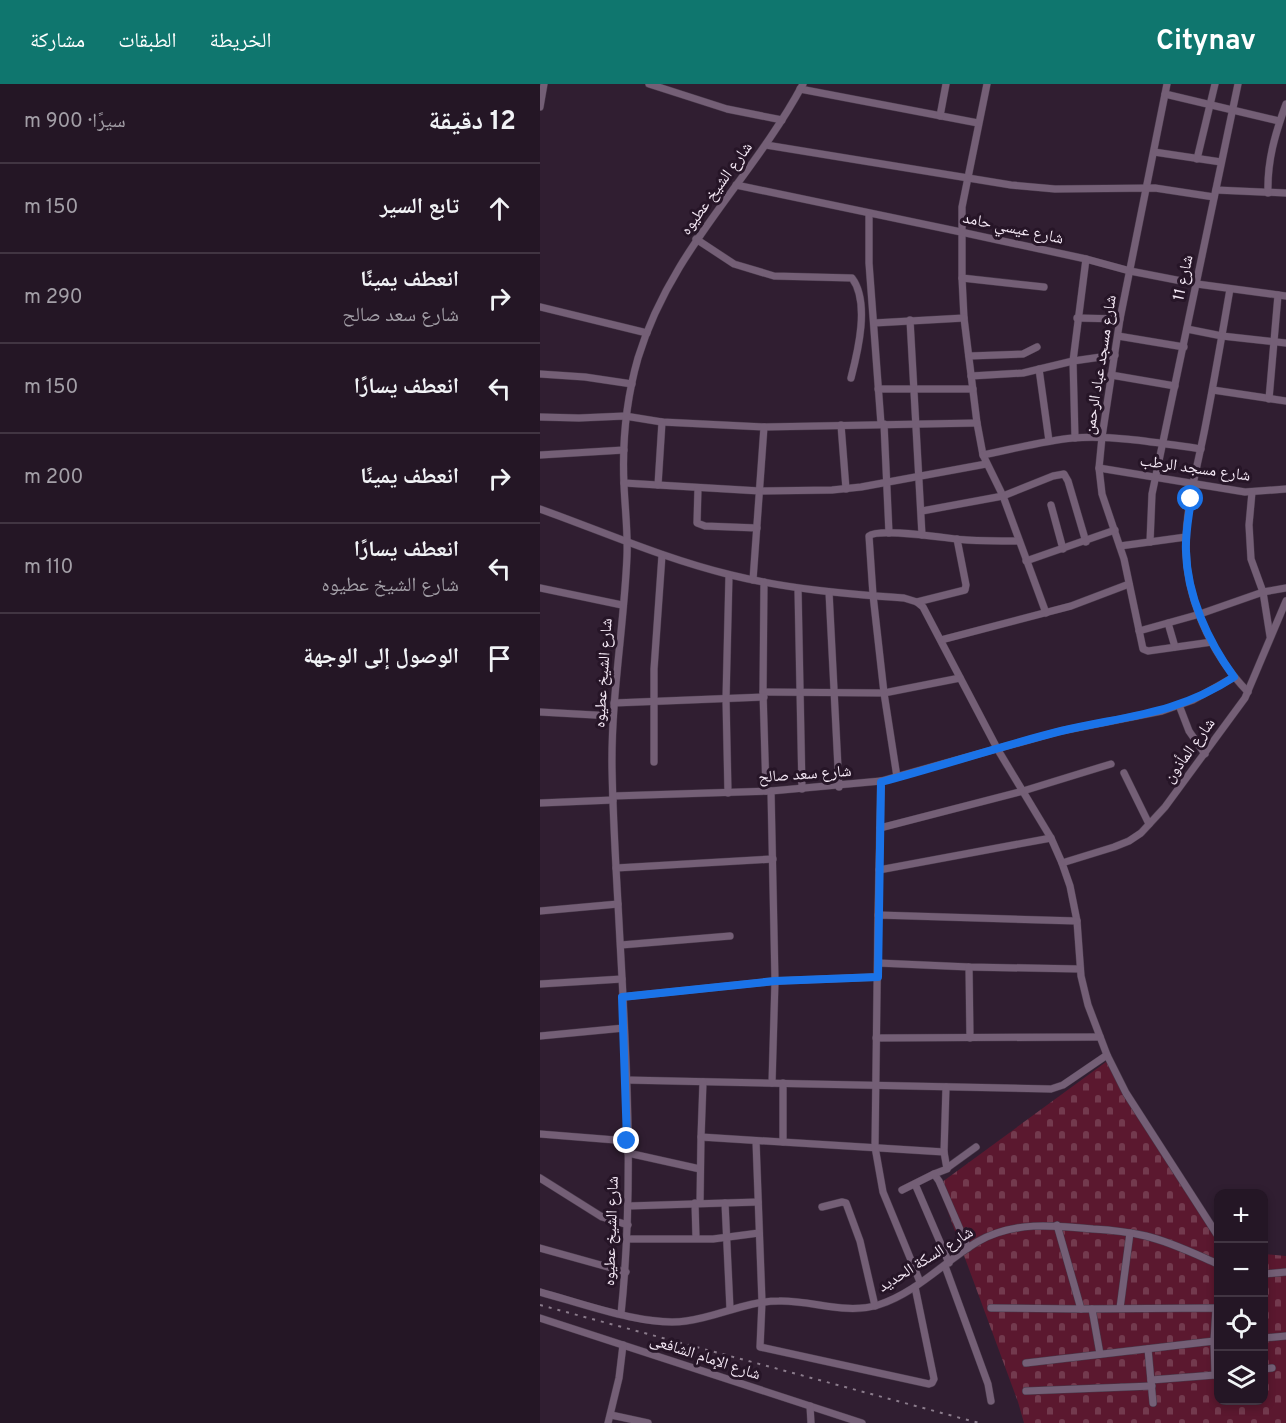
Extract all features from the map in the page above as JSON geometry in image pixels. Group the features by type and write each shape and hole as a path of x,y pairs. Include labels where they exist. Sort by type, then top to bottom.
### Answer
{"street":[{"path":"540,107 544,84"},
{"path":"649,84 727,109 782,120"},
{"path":"940,116 946,84"},
{"path":"987,84 962,207 964,318 983,455 1003,496 1046,613"},
{"name":"شارع مسجد عباد الرحمن","path":"1167,84 1120,319 1099,468 1102,494 1120,546 1143,649 1148,651 1175,647"},
{"path":"1197,159 1215,84"},
{"name":"شارع 11","path":"1150,542 1151,507 1156,477 1238,84"},
{"path":"802,87 978,123"},
{"name":"شارع الشيخ عطيوه","path":"621,1314 628,1239 628,1153 613,798 613,716 627,543 624,483 626,416 632,384 647,333 669,284 696,239 766,146 802,87"},
{"path":"1165,94 1232,110 1282,118"},
{"path":"1268,193 1269,156 1286,104"},
{"path":"766,146 1011,185 1055,189 1146,189 1215,194 1286,193"},
{"path":"1154,152 1221,162"},
{"name":"شارع عيسي حامد","path":"736,184 1086,259 1130,271 1197,284 1282,295"},
{"path":"869,214 869,263 878,389 888,482 889,533"},
{"path":"696,239 734,264 774,276 852,278 856,283 861,334 851,378"},
{"path":"1075,438 1073,362 1086,259"},
{"path":"962,278 1044,287"},
{"path":"1230,289 1186,537 1189,574 1200,614 1212,642 1234,677 1248,692"},
{"path":"1269,399 1274,342 1282,295"},
{"path":"540,308 647,333"},
{"path":"874,323 964,318"},
{"path":"1077,318 1120,319"},
{"path":"910,320 922,535"},
{"path":"1187,329 1222,336 1286,343"},
{"path":"1118,336 1184,347"},
{"path":"969,356 1023,354 1037,347"},
{"path":"971,376 1007,375 1115,355"},
{"path":"1039,369 1049,441"},
{"path":"540,374 585,377 632,384"},
{"path":"1111,375 1175,386"},
{"path":"878,389 973,389"},
{"path":"1213,390 1286,401"},
{"path":"540,417 626,416 662,422 764,427 977,423"},
{"path":"658,485 662,422"},
{"path":"841,425 846,489"},
{"path":"753,580 764,427"},
{"path":"983,455 1049,441 1102,437 1201,449"},
{"path":"540,455 624,450"},
{"path":"624,483 760,491 846,489 986,464"},
{"name":"شارع مسجد الرطب","path":"1099,468 1252,492 1286,489"},
{"path":"922,511 1003,496 1053,476 1064,474 1086,542"},
{"path":"698,488 697,523 705,526 757,528"},
{"path":"1252,492 1249,525 1251,559 1263,592 1270,636"},
{"path":"1051,505 1063,549"},
{"path":"540,509 627,543 729,575 798,589 904,598 917,602 965,590 957,539"},
{"path":"1026,561 1115,530"},
{"path":"897,777 884,693 869,536 874,533 889,533 957,539 1019,541"},
{"path":"1120,546 1186,537"},
{"path":"654,762 654,669 662,555"},
{"path":"728,793 726,699 729,575"},
{"path":"764,582 764,695 773,859 775,981 772,1083"},
{"path":"942,640 1085,602 1130,584"},
{"path":"540,588 622,605"},
{"path":"1139,631 1200,614 1263,592 1286,588"},
{"path":"798,589 802,789"},
{"path":"829,592 839,787"},
{"name":"شارع المأذون","path":"1062,863 1114,848 1141,833 1165,807 1248,692 1286,601"},
{"path":"917,602 942,640 998,750 1051,838 1062,863 1070,886 1077,921 1080,969 1088,1005 1107,1055 1126,1093 1214,1230"},
{"path":"1168,623 1175,647 1212,642"},
{"name":"شارع سعد صالح","path":"540,803 839,787 881,782 1061,732 1179,705 1207,693 1234,677"},
{"path":"614,704 799,693 884,693 960,678"},
{"path":"1179,705 1189,731 1205,754"},
{"path":"540,712 613,716"},
{"path":"880,828 1023,791 1111,764"},
{"path":"1124,773 1149,824"},
{"path":"756,1141 762,1302 760,1347 932,1383 934,1379 917,1284 884,1192 875,1148 874,1086 881,782"},
{"path":"879,870 1051,838"},
{"path":"616,868 773,859"},
{"path":"540,911 618,903"},
{"path":"878,915 1077,921"},
{"path":"621,945 730,936"},
{"path":"878,963 1080,969"},
{"path":"969,967 970,1038"},
{"path":"622,997 775,981 878,977"},
{"path":"540,984 622,979"},
{"path":"540,1036 624,1028"},
{"path":"876,1038 1100,1037"},
{"path":"626,1080 1051,1089 1063,1086 1107,1055"},
{"path":"696,1238 703,1082"},
{"path":"783,1083 783,1142"},
{"path":"946,1087 945,1152 947,1168"},
{"path":"540,1134 627,1141"},
{"path":"701,1137 945,1152"},
{"path":"902,1190 945,1171 976,1147"},
{"path":"628,1153 700,1169"},
{"path":"934,1174 968,1248"},
{"path":"540,1178 602,1217 628,1225"},
{"path":"915,1184 947,1264 988,1384 991,1401"},
{"path":"628,1206 758,1202"},
{"path":"725,1203 730,1309"},
{"path":"822,1208 846,1203 860,1241 875,1306"},
{"path":"1057,1225 1081,1309"},
{"name":"شارع السكة الحديد","path":"540,1292 656,1322 701,1318 762,1302 800,1301 844,1308 875,1306 917,1284 980,1240 1007,1230 1057,1225 1130,1233 1160,1240 1214,1262"},
{"path":"628,1239 726,1237 759,1233"},
{"path":"1120,1308 1130,1233"},
{"path":"540,1248 626,1272"},
{"path":"1268,1274 1286,1272"},
{"path":"991,1308 1214,1308"},
{"path":"1092,1309 1100,1354"},
{"name":"شارع الإمام الشافعى","path":"540,1318 862,1423"},
{"path":"1268,1338 1286,1336"},
{"path":"1026,1363 1214,1341"},
{"path":"623,1345 620,1378 609,1419 648,1423"},
{"path":"1148,1349 1153,1403"},
{"path":"1268,1368 1272,1368"},
{"path":"1026,1391 1151,1383 1214,1375"},
{"path":"810,1406 811,1423"}],"green space":[{"path":"1110,1059 1125,1092 1214,1236 1214,1405 1268,1405 1268,1254 1286,1256 1286,1423 1024,1423 938,1185"}],"railway":[{"path":"540,1305 979,1423"}],"route":[{"path":"627,1141 622,997 775,981 878,977 881,782 1061,732 1162,711 1193,700 1234,677 1212,642 1200,614 1189,574 1186,537 1191,499"}]}
